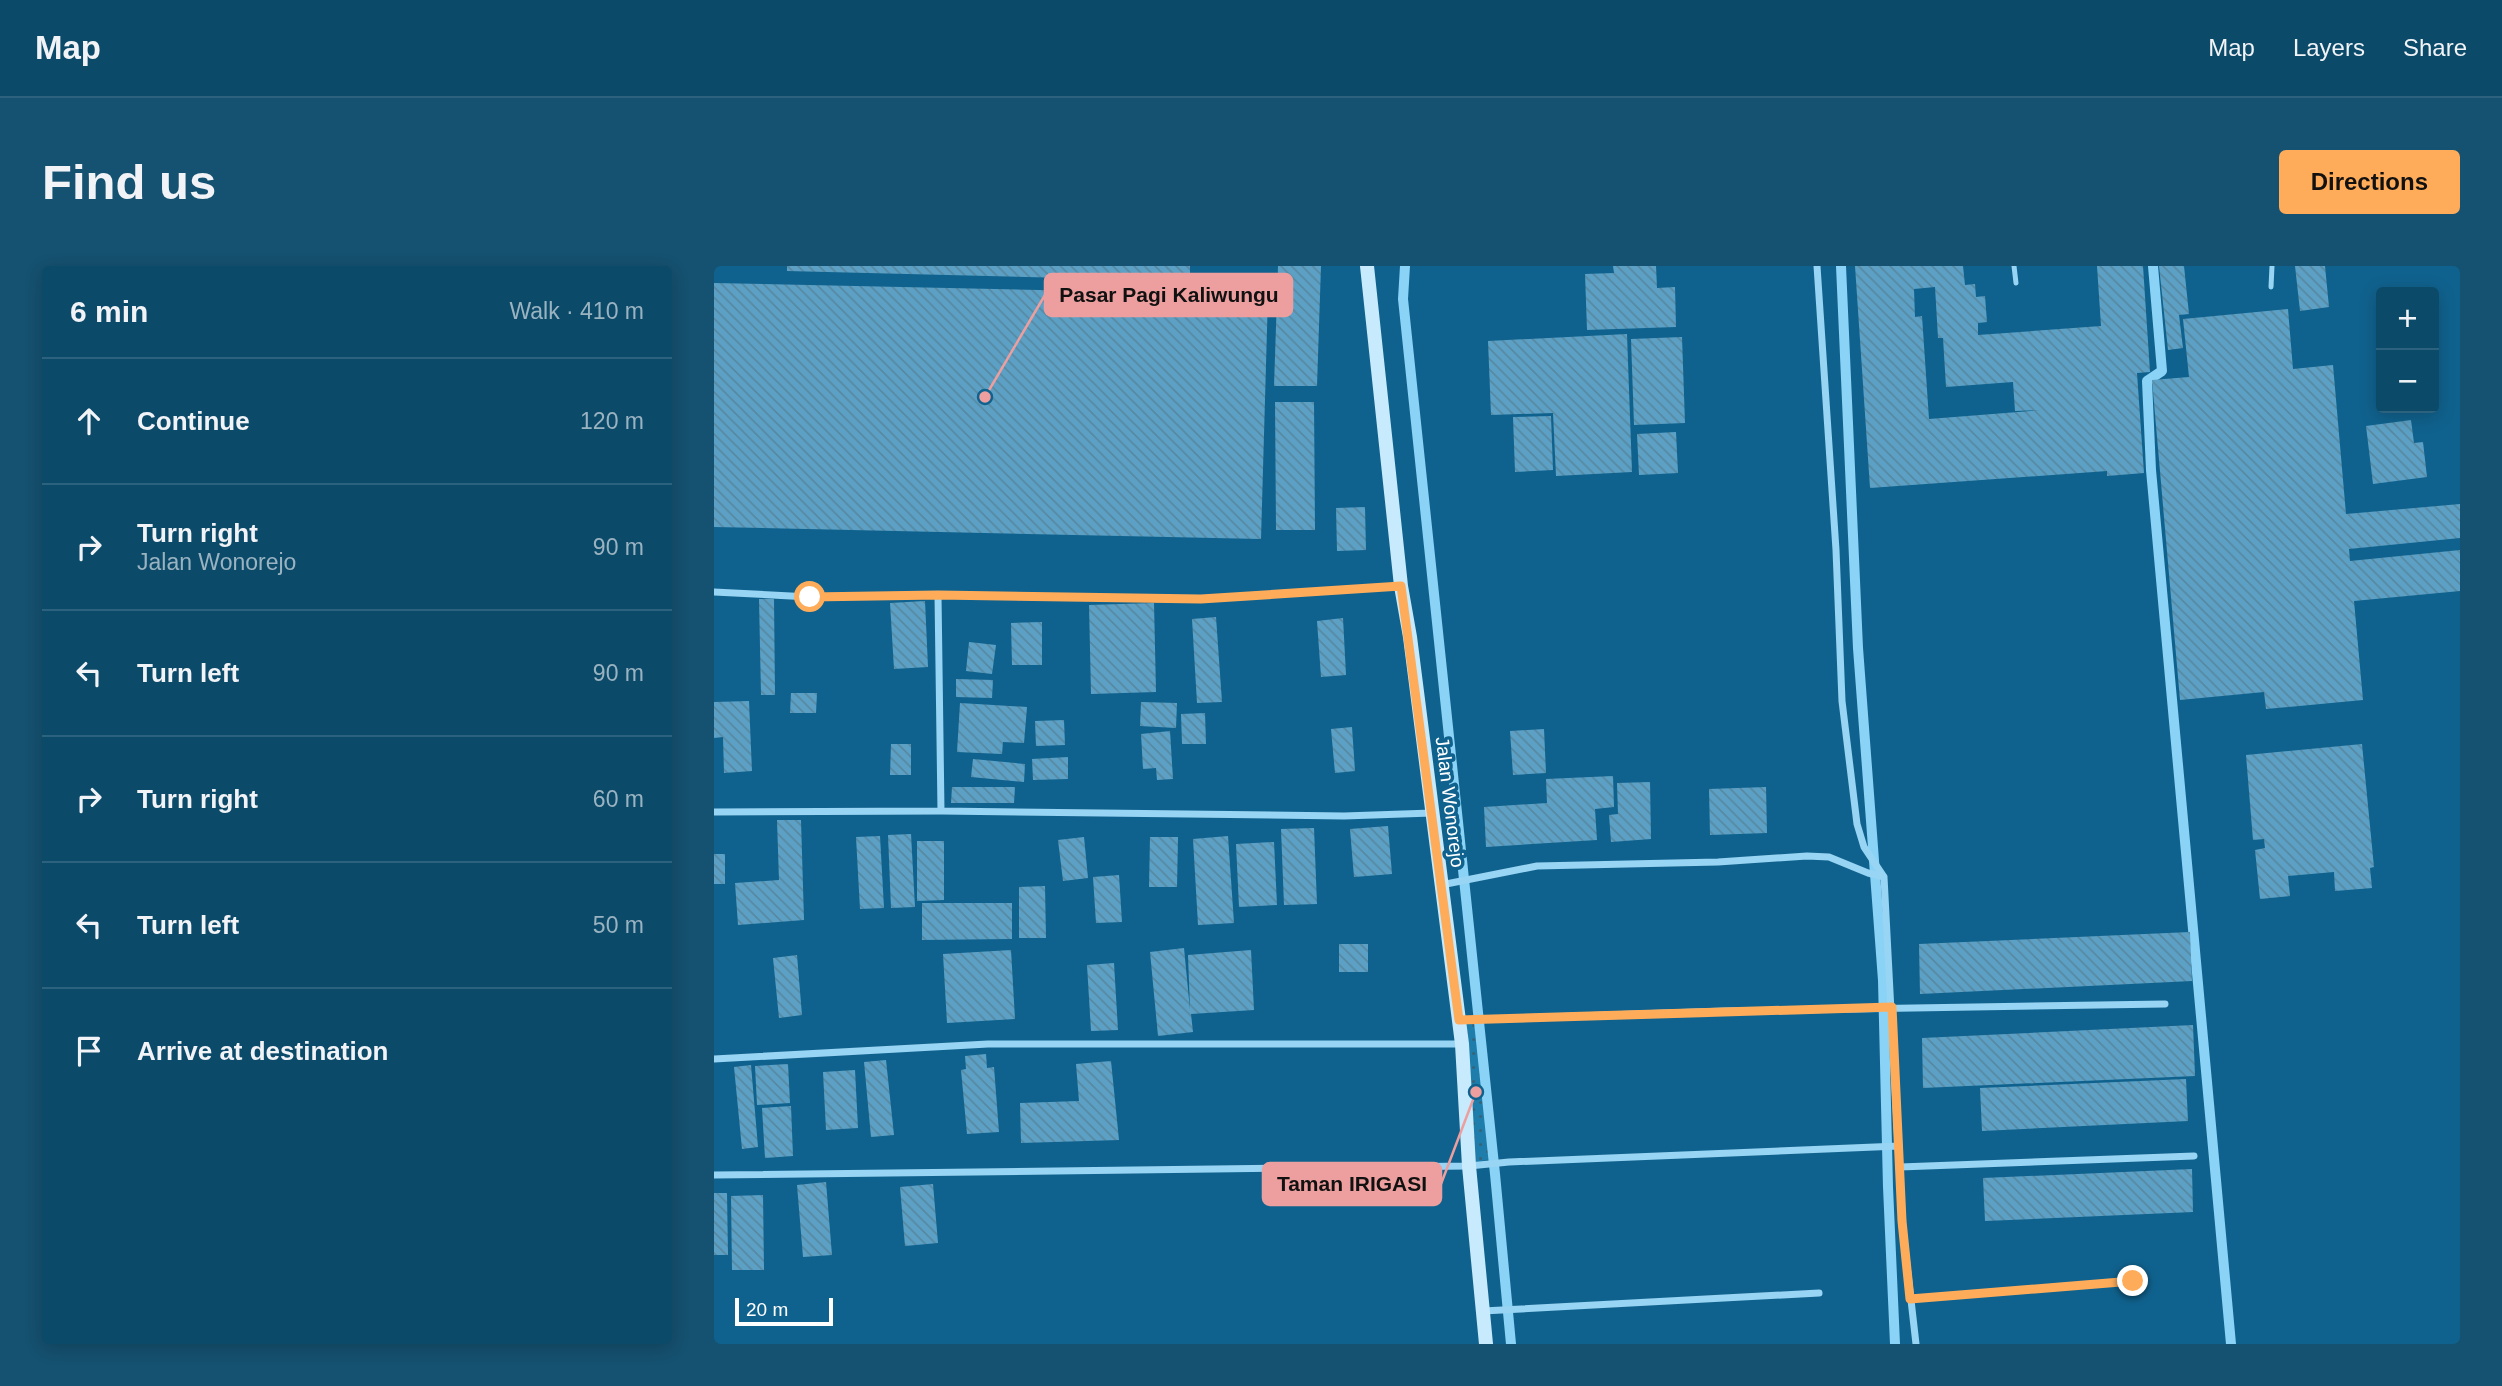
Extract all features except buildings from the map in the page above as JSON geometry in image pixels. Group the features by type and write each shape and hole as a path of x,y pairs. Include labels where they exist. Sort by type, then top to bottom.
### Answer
{"street":[{"name":"Jalan Wonorejo","path":"1367,266 1401,586 1432,813 1447,884 1486,1344"},
{"path":"1817,266 1836,550 1842,701 1857,824 1864,847 1881,874 1902,1221 1916,1344"},
{"path":"714,592 810,597 938,595 1201,599 1401,586"},
{"path":"938,595 941,811"},
{"path":"714,812 941,811 1344,816 1432,813"},
{"path":"1447,884 1537,866 1718,862 1807,856 1829,857 1868,873 1881,874"},
{"path":"1459,1020 1887,1007 2165,1004"},
{"path":"714,1059 988,1044 1462,1044"},
{"path":"714,1175 1469,1166 1509,1162 1897,1146"},
{"path":"1900,1167 2194,1156"},
{"path":"1910,1299 2133,1281"},
{"path":"1483,1311 1819,1293"}],"lane":[{"path":"2014,266 2016,283"},
{"path":"2271,287 2272,266"}],"shaded area":[{"path":"1476,1022 1491,1159 1472,1163 1463,1025"}],"waterway":[{"path":"1405,266 1403,299 1511,1344"},
{"path":"1841,266 1858,648 1883,980 1895,1344"},
{"path":"2153,266 2162,371 2147,381 2151,470 2231,1344"}],"place":[{"name":"Pasar Pagi Kaliwungu","path":"985,397"},
{"name":"Taman IRIGASI","path":"1476,1092"}],"route":[{"path":"810,597 938,595 1201,599 1401,586 1410,637 1459,1020 1892,1007 1902,1221 1910,1299 2133,1281"}]}
